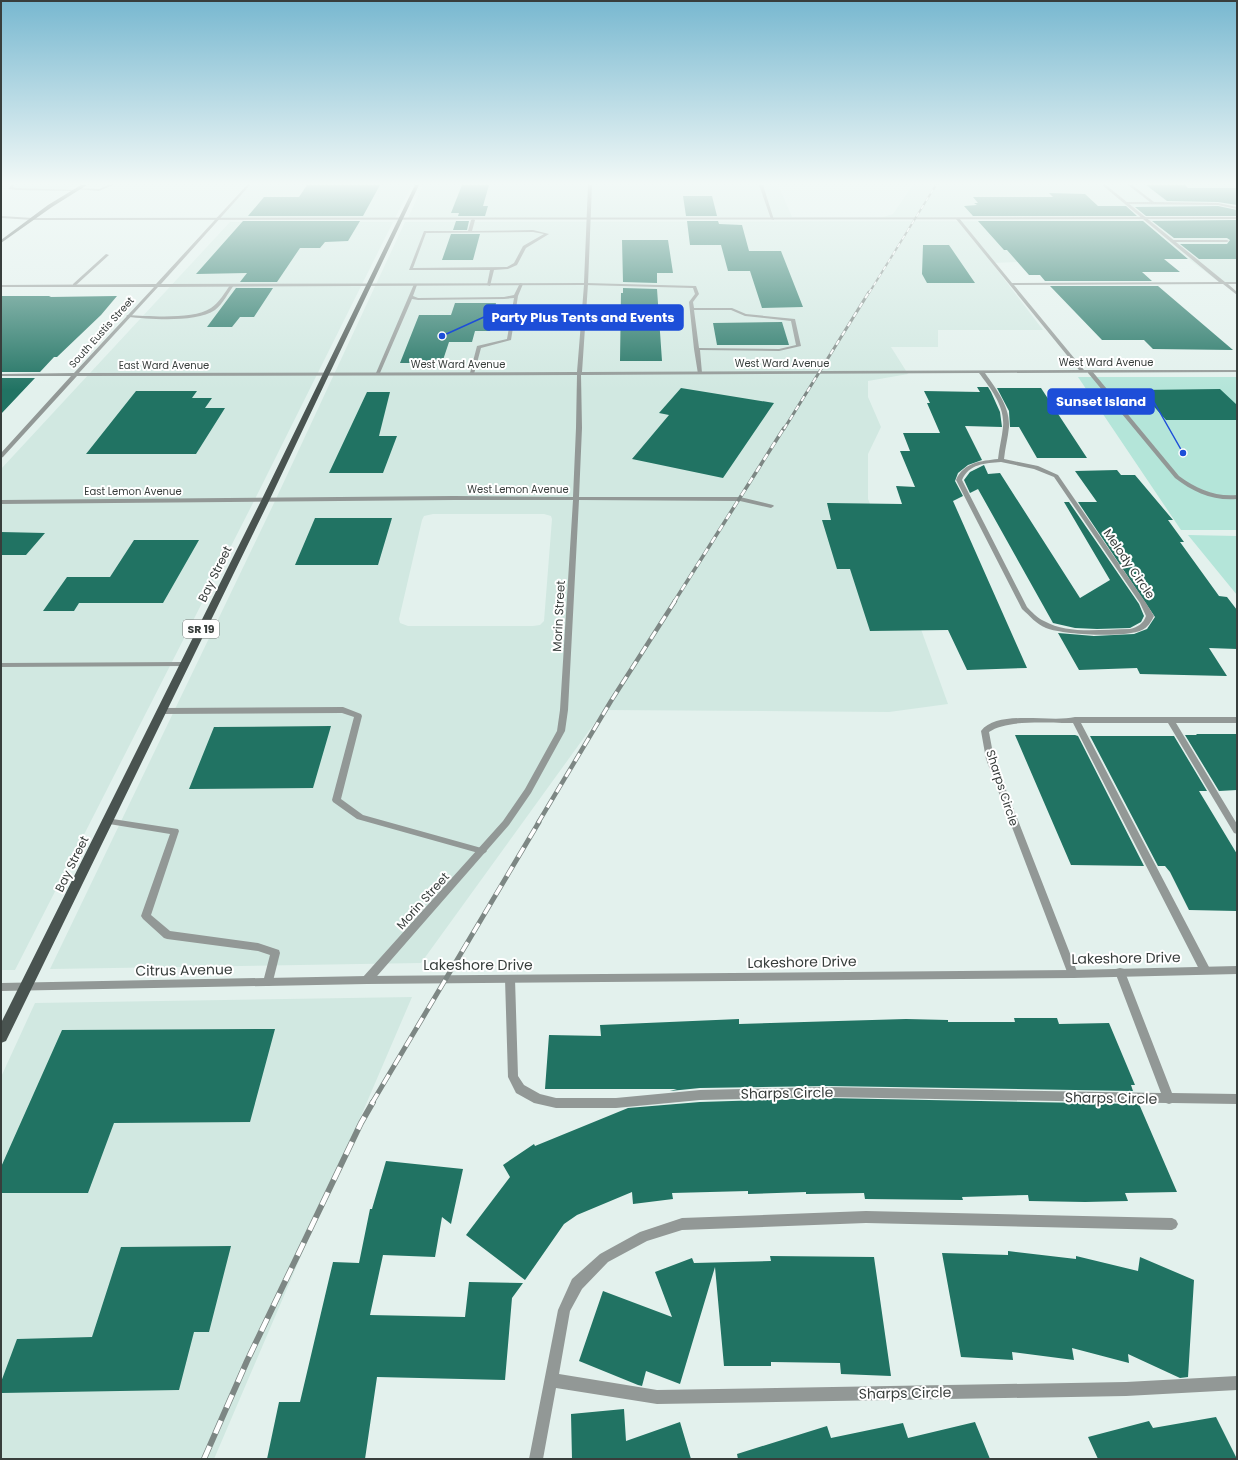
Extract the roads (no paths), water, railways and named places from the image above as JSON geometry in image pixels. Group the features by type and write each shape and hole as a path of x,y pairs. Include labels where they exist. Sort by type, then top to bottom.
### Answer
{"main road":[{"name":"Bay Street","path":"1,1037 24,986 265,500 384,253"}],"street":[{"name":"South Eustis Street","path":"1,456 185,253"},
{"path":"417,253 410,269 508,268 516,264 521,253"},
{"name":"Morin Street","path":"367,980 506,823 528,791 561,731 564,710 576,499 579,428 579,373 587,253"},
{"path":"986,253 1083,372"},
{"path":"1188,253 1237,294"},
{"path":"74,286 107,255"},
{"path":"489,285 492,269"},
{"path":"1012,284 1237,283"},
{"path":"472,373 479,347 510,340 516,296 521,284"},
{"path":"1,286 586,284 695,287 697,294 691,302 700,372"},
{"path":"128,316 185,317 213,309 232,285"},
{"path":"378,373 415,285"},
{"path":"411,296 418,299 434,299 504,298 516,296"},
{"path":"692,308 732,308 745,315 792,320 799,346 779,350 696,349"},
{"name":"West Ward Avenue","path":"326,373 1237,371"},
{"path":"981,372 1000,399 1005,413 1006,425 1002,443 1001,460"},
{"path":"1090,372 1177,477 1190,487 1205,493 1222,497 1237,497"},
{"name":"East Ward Avenue","path":"1,375 326,373"},
{"name":"Melody Circle","path":"1001,460 1045,469 1056,476 1143,603 1150,616 1147,625 1137,630 1130,631 1068,630 1050,626 1041,622 1024,608 959,480 961,473 968,467 979,463 1001,460"},
{"name":"West Lemon Avenue","path":"265,500 740,499 771,506"},
{"name":"East Lemon Avenue","path":"1,502 265,500"},
{"path":"1,665 184,664"},
{"path":"161,711 343,710 358,716 336,800 360,817 482,851"},
{"path":"1075,720 1205,970"},
{"name":"Sharps Circle","path":"1073,974 1050,912 1017,834 990,759 985,731 993,725 1012,722 1075,720 1237,720"},
{"path":"1171,721 1237,831"},
{"path":"106,821 175,832 146,916 167,936 258,947 275,953 268,982"},
{"name":"Lakeshore Drive","path":"367,980 1073,974 1237,970"},
{"name":"Sharps Circle","path":"1120,972 1169,1099"},
{"name":"Sharps Circle","path":"510,979 513,1077 520,1089 538,1099 556,1102 616,1102 700,1095 827,1092 1237,1099"},
{"name":"Citrus Avenue","path":"1,987 367,980"},
{"path":"536,1459 564,1310 577,1284 604,1258 644,1236 682,1224 866,1217 1172,1224"},
{"name":"Sharps Circle","path":"551,1380 657,1398 1118,1389 1237,1383"}],"railway":[{"path":"869,293 894,253"},
{"path":"784,429 869,292"},
{"path":"674,602 784,428"},
{"path":"538,823 611,701 675,601"},
{"path":"372,1103 539,822"},
{"path":"204,1459 247,1361 361,1123 373,1102"}],"place":[{"name":"Party Plus Tents and Events","path":"442,336"},
{"name":"Sunset Island","path":"1183,453"}]}
